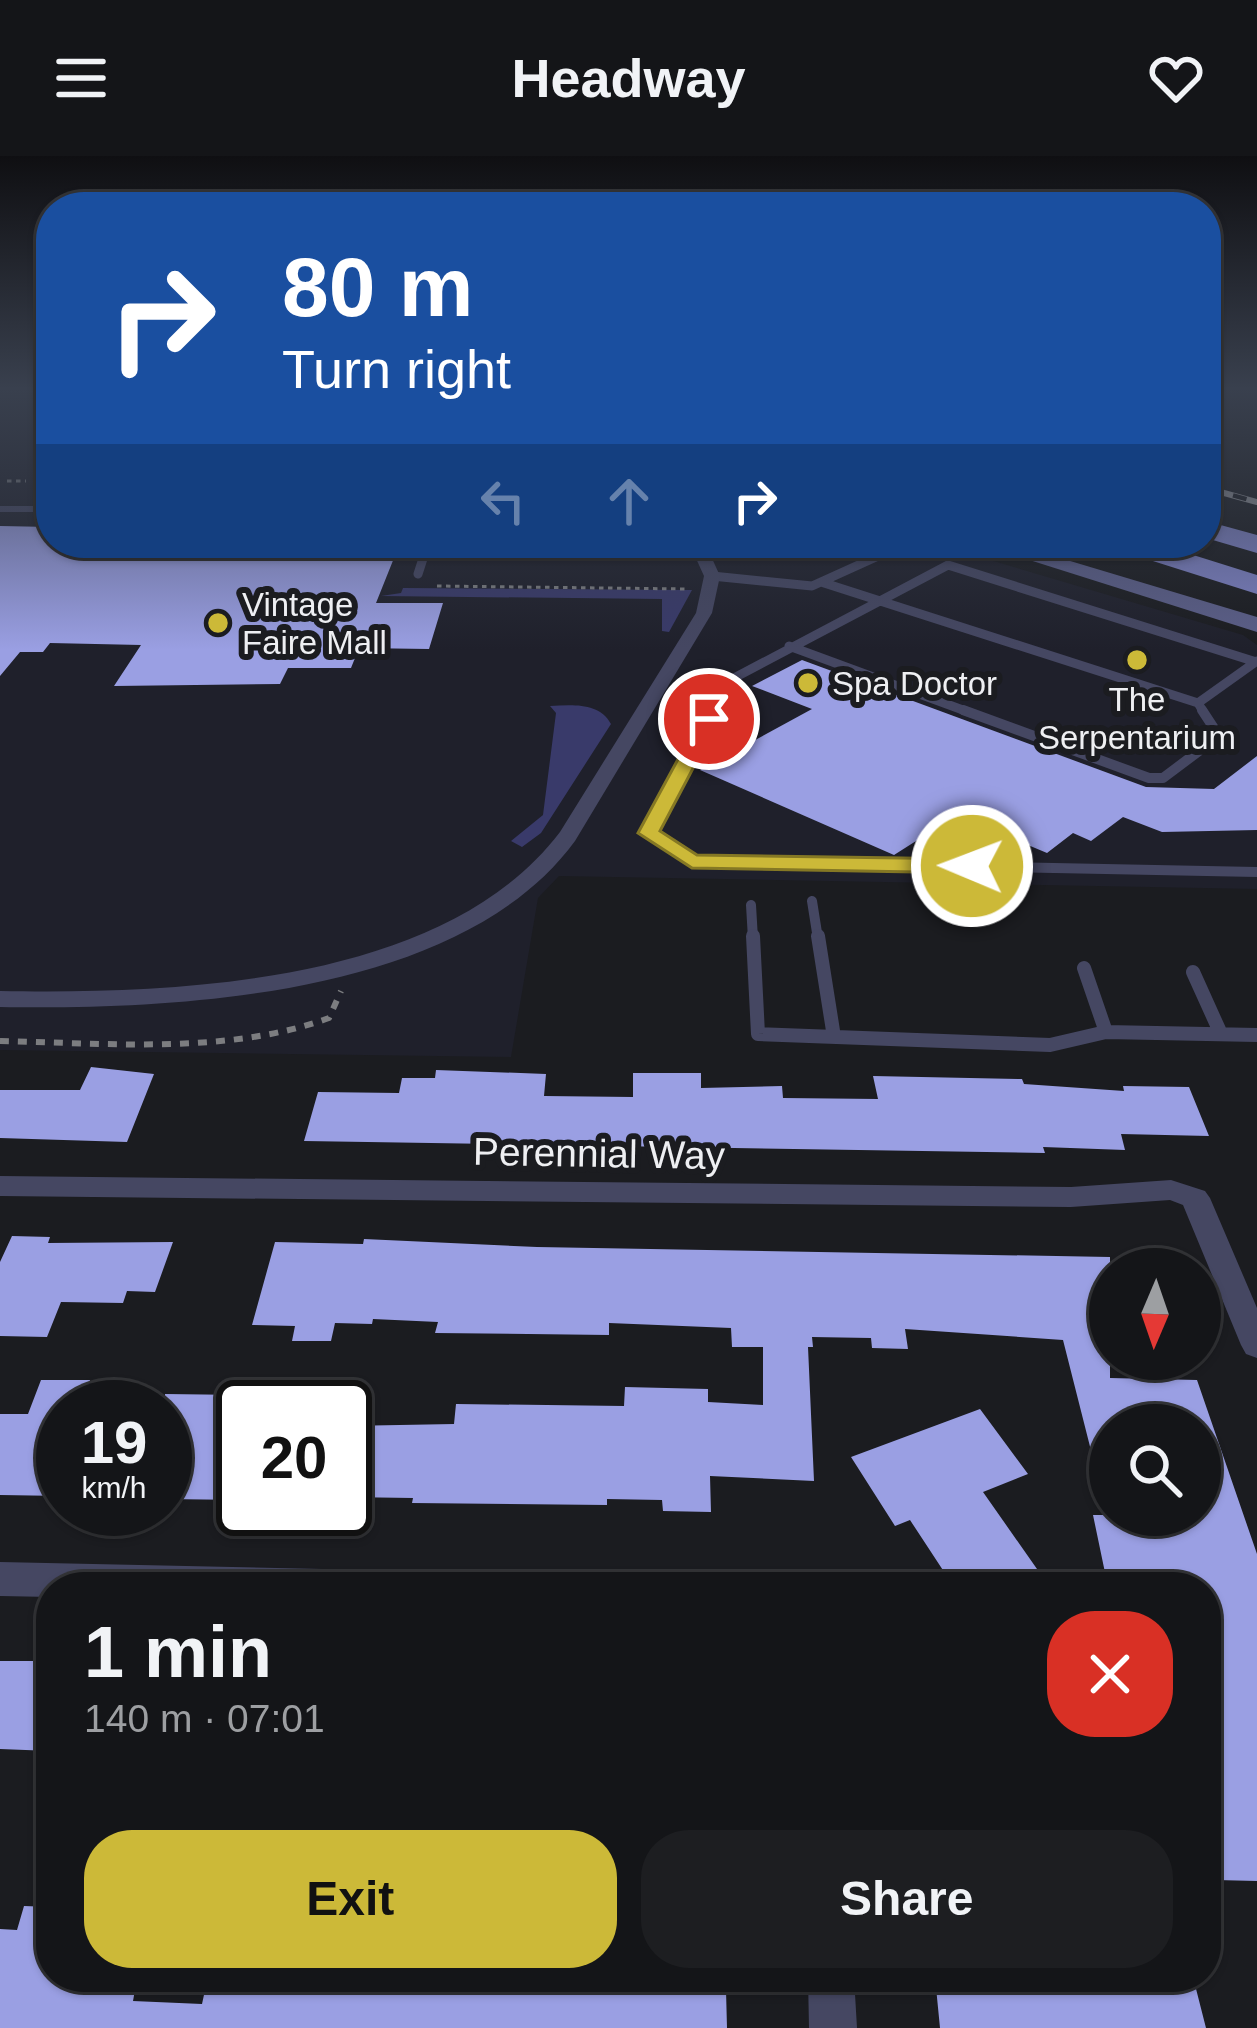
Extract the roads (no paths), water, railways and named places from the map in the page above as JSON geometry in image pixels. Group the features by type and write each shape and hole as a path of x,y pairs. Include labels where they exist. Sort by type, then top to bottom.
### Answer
{"highway":[{"path":"1221,533 1257,544"},
{"path":"1173,558 1257,584"}],"main road":[{"path":"1036,558 1257,625"}],"street":[{"path":"0,1000 157,1000 282,983 393,950 489,904 542,867 572,829 704,613 699,558"},
{"name":"Perennial Way","path":"0,1186 1071,1197 1171,1190 1195,1198 1213,1231 1257,1345"},
{"path":"0,1580 36,1581"},
{"path":"832,1992 833,2028"}],"lane":[{"path":"0,509 36,509"},
{"path":"418,574 423,558"},
{"path":"702,582 787,587 821,582 874,558"},
{"path":"1257,661 949,565 789,646 729,682 649,833 692,861 1257,872"},
{"path":"789,646 1149,778 1163,778 1219,736 1198,703 821,582"},
{"path":"1198,703 1257,661"},
{"path":"812,901 834,1036"},
{"path":"751,905 758,1034 1050,1045 1106,1032 1257,1035"},
{"path":"1084,968 1106,1032"},
{"path":"1193,972 1221,1034"}],"railway":[{"path":"1221,492 1257,502"}],"place":[{"name":"Vintage Faire Mall","path":"218,623"},
{"name":"The Serpentarium","path":"1137,660"},
{"name":"Spa Doctor","path":"808,683"}]}
